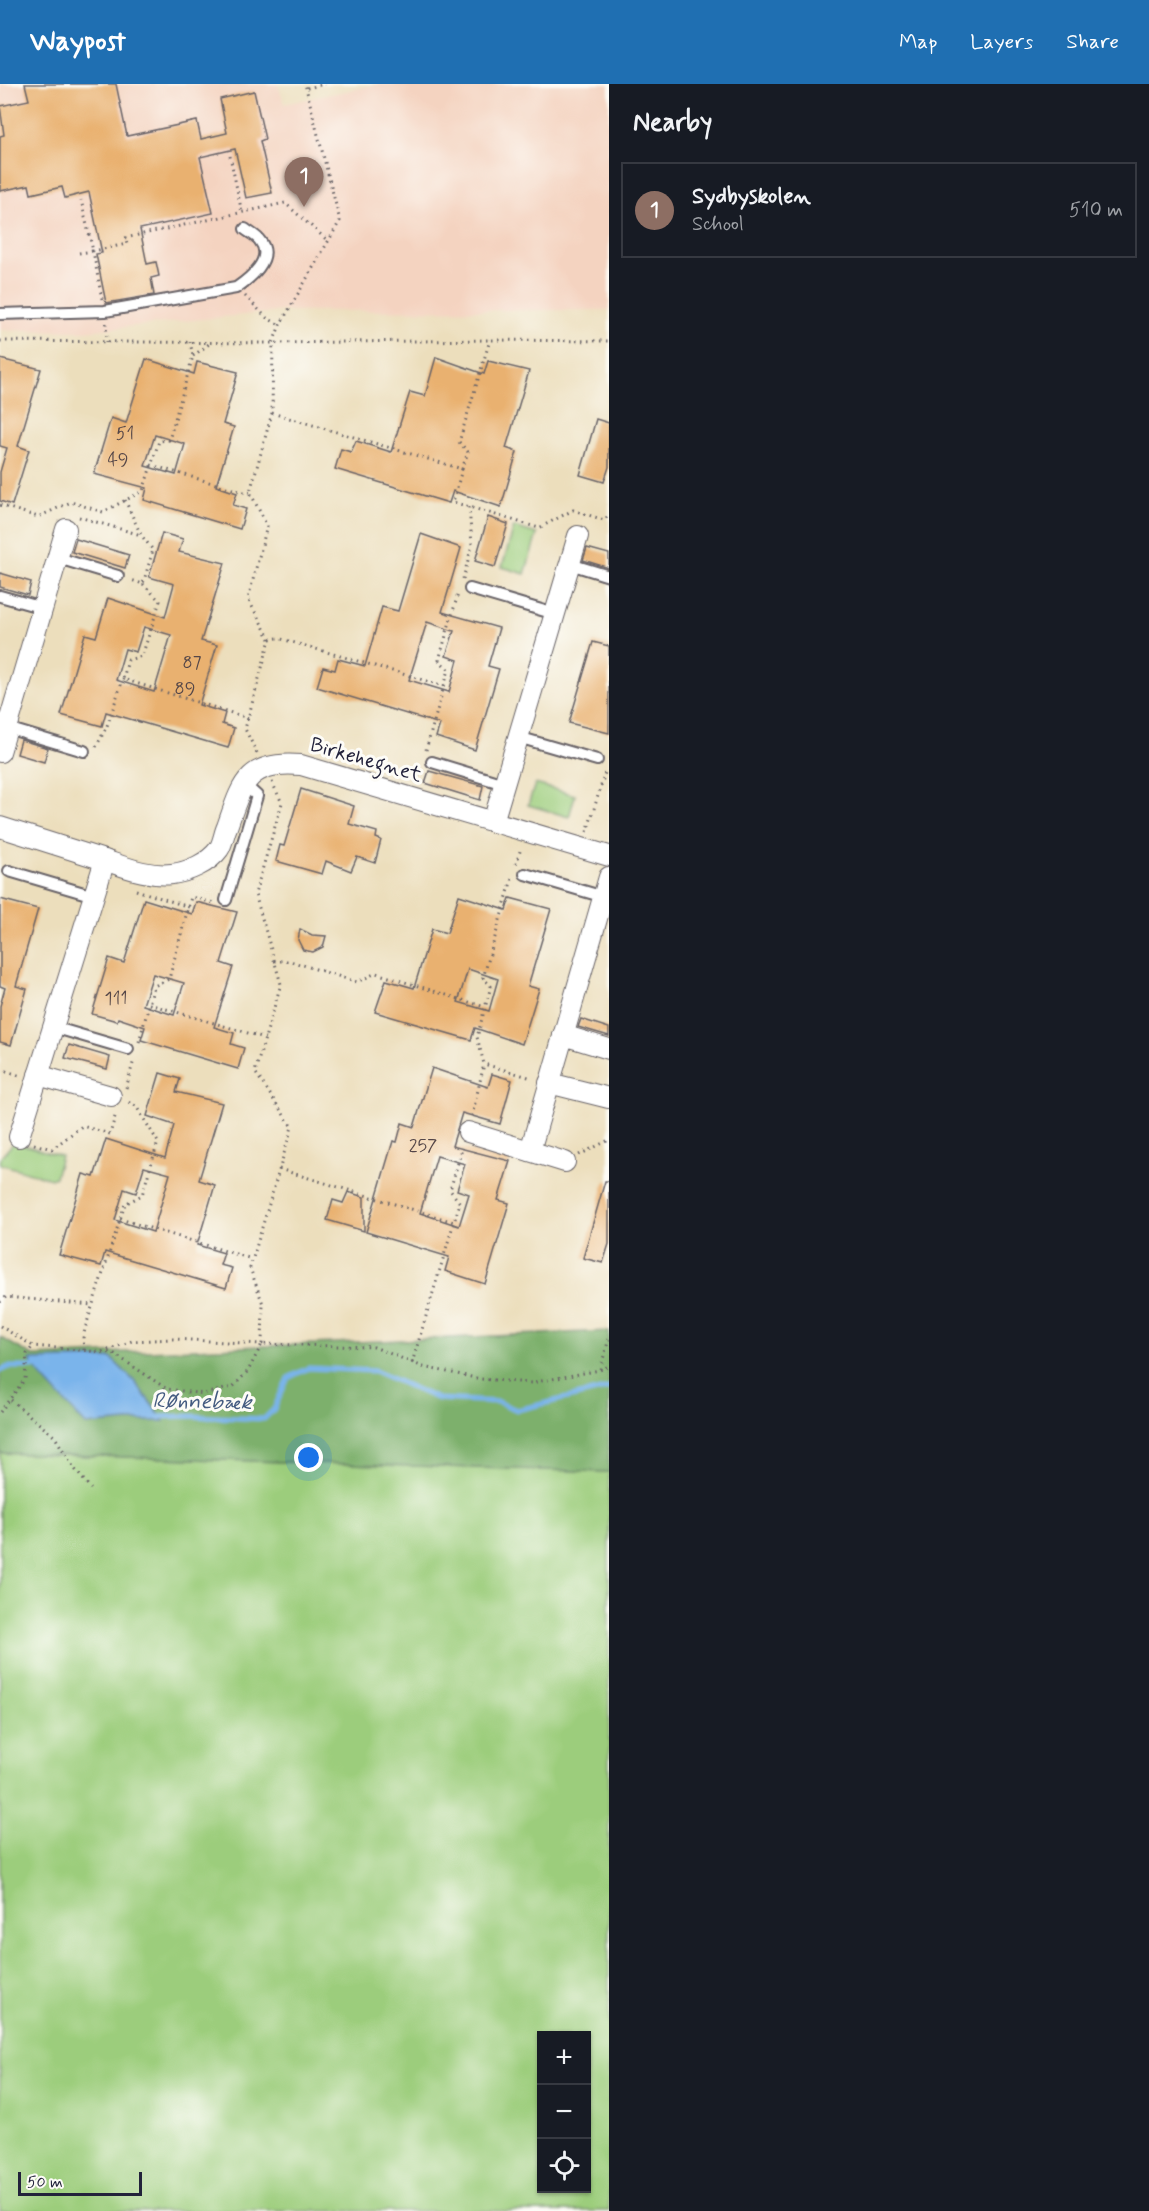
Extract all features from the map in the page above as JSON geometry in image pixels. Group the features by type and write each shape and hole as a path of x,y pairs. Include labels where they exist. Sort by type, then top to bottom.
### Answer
{"street":[{"path":"0,752 70,523"},
{"path":"493,822 578,536"},
{"name":"Birkehegnet","path":"265,767 284,764 301,765 609,856"},
{"path":"0,827 143,872 169,874 189,871 219,849 240,789 250,776 265,767"},
{"path":"19,1137 105,860"},
{"path":"530,1151 609,878"},
{"path":"563,1035 609,1049"},
{"path":"38,1075 116,1097"},
{"path":"549,1083 609,1098"},
{"path":"468,1132 565,1162"}],"lane":[{"path":"0,314 105,311 236,288 252,277 262,263 264,251 260,240 245,229"},
{"path":"58,558 118,576"},
{"path":"570,564 609,576"},
{"path":"470,590 555,614"},
{"path":"0,596 43,608"},
{"path":"7,728 84,751"},
{"path":"518,737 602,762"},
{"path":"432,762 504,784"},
{"path":"226,900 257,796 244,784"},
{"path":"219,849 239,855"},
{"path":"9,871 94,896"},
{"path":"525,874 603,897"},
{"path":"53,1027 132,1051"}],"path":[{"path":"0,1326 33,1346 113,1353 167,1389 204,1394 233,1387 248,1371 262,1344 263,1304 250,1268 292,1127 255,1072 281,984 255,894 282,803 245,729 270,639 248,599 267,526 250,492 272,413 273,343 280,325 340,221 306,86 324,84"},
{"path":"230,156 245,229"},
{"path":"81,200 105,311 107,342"},
{"path":"79,253 127,244 125,238 285,203 328,242"},
{"path":"236,288 267,318 280,325"},
{"path":"490,340 459,442 468,452 453,502 539,528 573,510 609,523"},
{"path":"0,342 609,341"},
{"path":"0,505 38,516 71,502 103,512 143,490 159,441 169,440 193,356 190,342"},
{"path":"193,356 211,343"},
{"path":"272,413 462,470"},
{"path":"151,465 243,492 250,492"},
{"path":"125,500 141,535 153,550 143,584"},
{"path":"76,510 78,504"},
{"path":"411,798 449,670 439,660 472,545 469,507"},
{"path":"604,520 609,514"},
{"path":"70,523 141,535"},
{"path":"84,751 93,754 106,726 128,660 142,656 160,601 143,584 118,576"},
{"path":"270,639 278,638 444,686"},
{"path":"123,679 248,718"},
{"path":"582,848 602,762"},
{"path":"412,1363 460,1203 450,1190 468,1132 484,1065 477,1037 491,986 483,978 526,832"},
{"path":"133,889 189,907"},
{"path":"138,1042 154,986 169,979 191,897 224,906 226,900"},
{"path":"274,962 290,962 357,982 375,973 485,1007"},
{"path":"149,1004 265,1038"},
{"path":"116,1097 124,1093 132,1051"},
{"path":"484,1065 549,1083"},
{"path":"19,1137 52,1149 82,1126 110,1134 116,1097"},
{"path":"84,1350 83,1338 124,1203 142,1195 158,1142 136,1106 116,1097"},
{"path":"565,1162 609,1140"},
{"path":"279,1169 454,1222"},
{"path":"120,1219 252,1259"},
{"path":"0,1293 6,1297 93,1305"},
{"path":"0,1302 6,1297"},
{"path":"102,1352 132,1341 173,1339 374,1347 423,1367 481,1379 531,1383 600,1370 609,1366"},
{"path":"600,1370 609,1339"},
{"path":"0,1412 25,1379 27,1354 33,1346"},
{"path":"11,1400 55,1437 91,1490"}],"shaded area":[{"path":"0,84 278,84 284,104 379,84 609,84 609,310 283,311 86,331 0,330"}],"green space":[{"path":"514,527 537,534 525,574 502,567"},
{"path":"535,784 575,795 569,817 528,805"},
{"path":"14,1142 61,1156 55,1177 51,1179 0,1164 1,1157"},
{"path":"609,1331 609,1472 0,1453 0,1337 33,1356"},
{"path":"0,1453 609,1472 609,2211 0,2211"}],"water":[{"path":"111,1358 135,1382 164,1421 127,1421 86,1425 36,1370 30,1360"}],"building":[{"path":"25,84 116,84 127,136 197,121 201,139 227,133 220,99 254,91 265,139 260,141 272,193 246,198 235,149 200,157 213,213 140,229 147,264 156,262 159,276 151,278 154,295 106,303 96,254 102,253 89,192 65,198 62,187 31,194 29,185 0,191 0,136 4,135 0,106 29,100"},
{"path":"436,357 484,374 488,361 529,371 506,448 517,452 501,507 453,491 449,503 335,469 341,449 351,452 356,441 391,452 410,392 425,396"},
{"path":"0,359 41,369 18,446 29,450 12,505 0,501 0,472 7,448 0,446"},
{"path":"146,359 194,374 197,362 238,372 223,424 234,427 216,486 237,493 233,505 246,509 240,529 144,500 147,488 94,474 111,418 126,423","holes":["155,435 185,444 176,475 145,466"]},
{"path":"596,419 609,423 609,467 604,482 580,475"},
{"path":"488,517 508,524 495,567 475,561"},
{"path":"162,533 183,539 179,552 225,563 201,641 217,645 199,705 225,713 222,724 234,728 228,748 106,712 102,726 61,715 85,634 96,637 108,598 165,617 174,584 149,577","holes":["144,627 171,635 154,692 116,680 125,649 136,652"]},
{"path":"421,534 461,548 442,612 499,628 488,666 499,669 475,750 436,737 440,724 317,687 323,667 335,670 338,659 365,666 382,607 398,611","holes":["427,622 454,631 446,656 458,660 449,692 409,680"]},
{"path":"76,539 129,555 125,568 72,552"},
{"path":"587,548 609,554 609,568 583,560"},
{"path":"0,573 31,582 28,595 0,587"},
{"path":"593,642 609,646 609,733 569,723"},
{"path":"21,740 48,748 44,762 17,754"},
{"path":"429,771 483,786 480,800 425,783"},
{"path":"301,789 354,806 349,824 377,832 376,838 381,840 375,863 357,857 351,871 326,861 322,874 276,861 280,845 284,846"},
{"path":"459,895 506,910 510,898 551,909 528,986 539,989 522,1044 475,1028 471,1040 375,1012 386,980 414,988 432,929 447,933","holes":["468,969 498,979 489,1011 458,1002"]},
{"path":"0,899 38,909 16,986 27,989 11,1045 0,1042 0,1006 5,988 0,986"},
{"path":"144,899 192,914 196,902 237,912 221,963 233,967 214,1027 234,1033 231,1044 244,1048 238,1069 141,1040 145,1027 118,1018 117,1021 92,1014 109,958 124,963","holes":["153,974 184,983 174,1015 143,1005"]},
{"path":"300,929 312,935 326,936 323,947 313,952 303,950 298,940"},
{"path":"581,1019 609,1028 609,1036 578,1027"},
{"path":"69,1045 110,1057 107,1069 65,1058"},
{"path":"432,1068 488,1087 492,1074 512,1080 500,1124 462,1113 452,1146 510,1161 498,1200 509,1203 485,1284 445,1271 449,1257 366,1232 393,1141 397,1142 402,1123 414,1127","holes":["437,1156 465,1164 457,1190 469,1194 459,1226 420,1213"]},
{"path":"160,1073 180,1079 176,1092 222,1103 199,1180 215,1185 197,1245 224,1253 220,1265 232,1268 226,1288 105,1252 101,1266 59,1255 83,1174 94,1177 106,1139 165,1158 174,1125 147,1116","holes":["144,1167 170,1174 153,1232 115,1220 124,1189 136,1193"]},
{"path":"605,1181 609,1181 609,1244 603,1263 583,1258"},
{"path":"348,1192 364,1197 364,1231 327,1220 333,1200 343,1203"}],"waterway":[{"name":"Rønnebæk","path":"0,1371 8,1367 41,1367"},
{"name":"Rønnebæk","path":"155,1417 264,1419 274,1409 288,1378 308,1368 375,1371 438,1399 498,1402 517,1410 609,1388"}],"place":[{"name":"Sydbyskolen","path":"304,207"}]}
